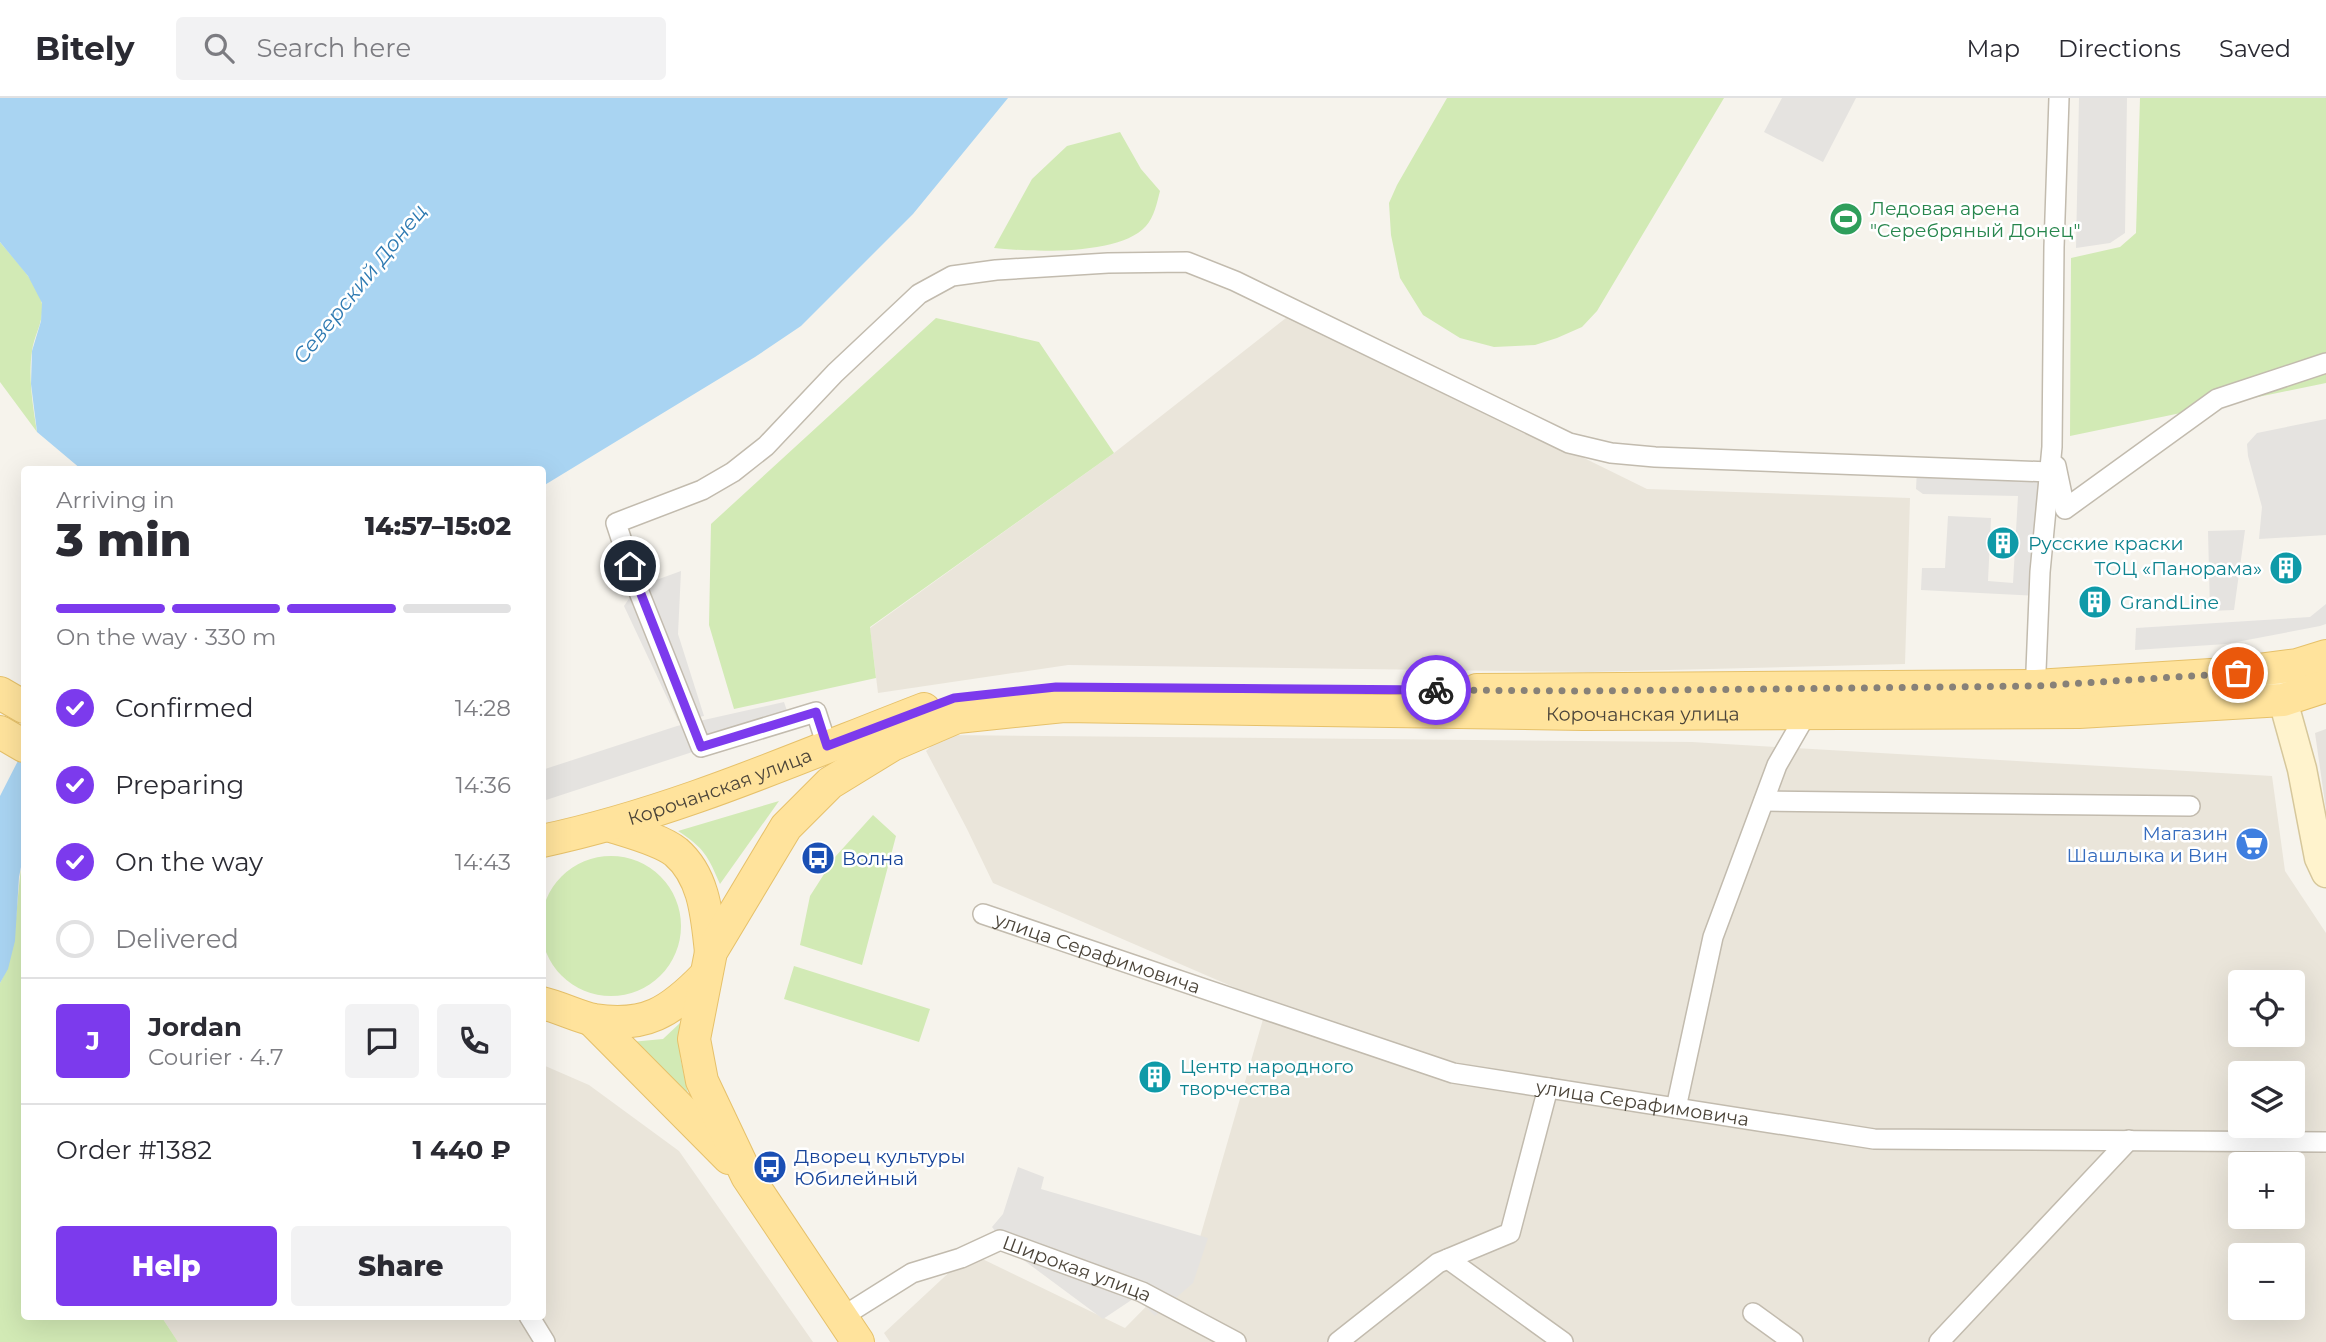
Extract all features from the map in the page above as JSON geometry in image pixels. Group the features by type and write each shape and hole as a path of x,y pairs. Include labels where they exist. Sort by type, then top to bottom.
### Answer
{"main road":[{"name":"Корочанская улица","path":"708,964 786,827 830,783 892,745 957,717 1064,706 1583,714 1807,713 2035,699 2274,669 2326,656"},
{"name":"Корочанская улица","path":"598,829 954,698 1056,687 1585,691 2035,699 2079,712 2283,700 2326,686"},
{"path":"0,693 21,706"},
{"path":"0,732 21,744"},
{"path":"546,862 598,829"},
{"path":"546,840 598,829 643,836 675,851 693,873 705,904 708,964 694,1039 702,1081 747,1176 850,1329"},
{"path":"546,1004 585,1016 623,1022 652,1019 684,998 708,964"},
{"path":"546,990 585,1016 747,1176"}],"street":[{"path":"2035,699 2040,572 2052,447 2059,98"},
{"path":"827,746 816,712 701,747 637,587 616,523 702,490 733,472 766,446 835,373 919,294 952,276 996,270 1108,263 1187,262 1235,281 1569,443 1611,453 2049,472"},
{"path":"2052,447 2065,509 2217,399 2326,363"},
{"path":"2274,669 2302,769 2319,858 2326,873"},
{"path":"1676,1108 1713,937 1777,765 1807,713"},
{"path":"1764,801 2190,806"},
{"name":"улица Серафимовича","path":"983,914 1453,1073 1874,1139 2326,1142"},
{"path":"1338,1342 1438,1263 1510,1233 1548,1088"},
{"path":"1939,1342 2129,1140"},
{"name":"Широкая улица","path":"850,1329 912,1273 961,1258 1000,1240 1142,1292 1237,1342"},
{"path":"1448,1259 1563,1342"},
{"path":"1753,1313 1793,1342"},
{"path":"532,1320 545,1342"}],"shaded area":[{"path":"1782,98 1856,98 1823,162 1764,132"},
{"path":"2079,98 2127,98 2125,233 2110,243 2076,248"},
{"path":"1291,314 1647,489 1910,498 1905,664 1588,672 1068,665 878,693 870,628 1114,453"},
{"path":"2326,419 2326,535 2259,539 2262,507 2247,444 2257,433"},
{"path":"1917,469 2034,476 2047,496 2039,596 1921,590 1922,568 1945,568 1948,516 1991,518 1988,581 2013,583 2018,496 1923,494 1916,489"},
{"path":"2245,530 2234,610 2210,611 2208,531"},
{"path":"681,571 678,634 704,716 678,721 624,606 637,587"},
{"path":"2326,604 2326,624 2320,626 2226,644 2135,650 2136,628 2310,617"},
{"path":"784,702 790,720 546,800 546,769 677,726"},
{"path":"2326,729 2326,810 2315,733"},
{"path":"943,735 1692,742 2272,776 2285,871 2326,933 2326,1342 890,1342 884,1333 970,1253 1125,1328 1194,1258 1268,1002 993,883 926,751"},
{"path":"546,1066 589,1085 679,1151 813,1342 178,1342 164,1320 546,1320"},
{"path":"1018,1167 1044,1177 1041,1189 1208,1238 1193,1283 1155,1316 1136,1297 1103,1319 1010,1250 992,1227 1003,1214"}],"green space":[{"path":"1447,98 1724,98 1597,311 1582,327 1557,338 1535,345 1494,347 1460,338 1423,315 1400,278 1391,235 1389,203"},
{"path":"2140,98 2326,98 2326,383 2070,436 2071,258 2120,247 2136,233"},
{"path":"1120,132 1141,169 1160,191 1146,226 1133,236 1096,247 1051,251 994,248 1032,179 1067,146"},
{"path":"0,242 31,280 42,304 42,317 31,361 37,432 0,382"},
{"path":"936,318 1039,342 1114,453 870,627 876,678 734,709 709,625 711,524"},
{"path":"779,801 720,884 704,853 678,831"},
{"path":"873,815 896,836 862,965 800,945 810,896 835,857"},
{"path":"597,858 625,858 650,868 669,887 679,912 679,940 669,965 650,984 625,994 597,994 572,984 553,965 546,950 546,902 553,887 572,868"},
{"path":"21,868 21,1320 164,1320 178,1342 0,1342 0,983 14,938"},
{"path":"794,966 930,1009 919,1042 784,999"},
{"path":"680,1023 680,1056 688,1094 631,1042 663,1039"}],"water":[{"name":"Северский Донец","path":"0,98 1008,98 913,214 801,326 546,484 546,466 77,466 37,432 31,384 32,351 41,321 42,303 28,276 0,242"},
{"path":"21,755 21,867 15,941 8,969 0,983 0,796"}],"way so far":[{"path":"1436,690 2036,686 2238,673"}],"place":[{"name":"Ледовая арена \"Серебряный Донец\"","path":"1846,219"},
{"name":"Русские краски","path":"2003,543"},
{"name":"ТОЦ «Панорама»","path":"2286,568"},
{"name":"GrandLine","path":"2095,602"},
{"name":"Магазин Шашлыка и Вин","path":"2252,844"},
{"name":"Волна","path":"818,858"},
{"name":"Центр народного творчества","path":"1155,1077"},
{"name":"Дворец культуры Юбилейный","path":"770,1167"}],"route":[{"path":"630,566 701,747 816,712 827,746 954,698 1056,687 1436,690"}]}
